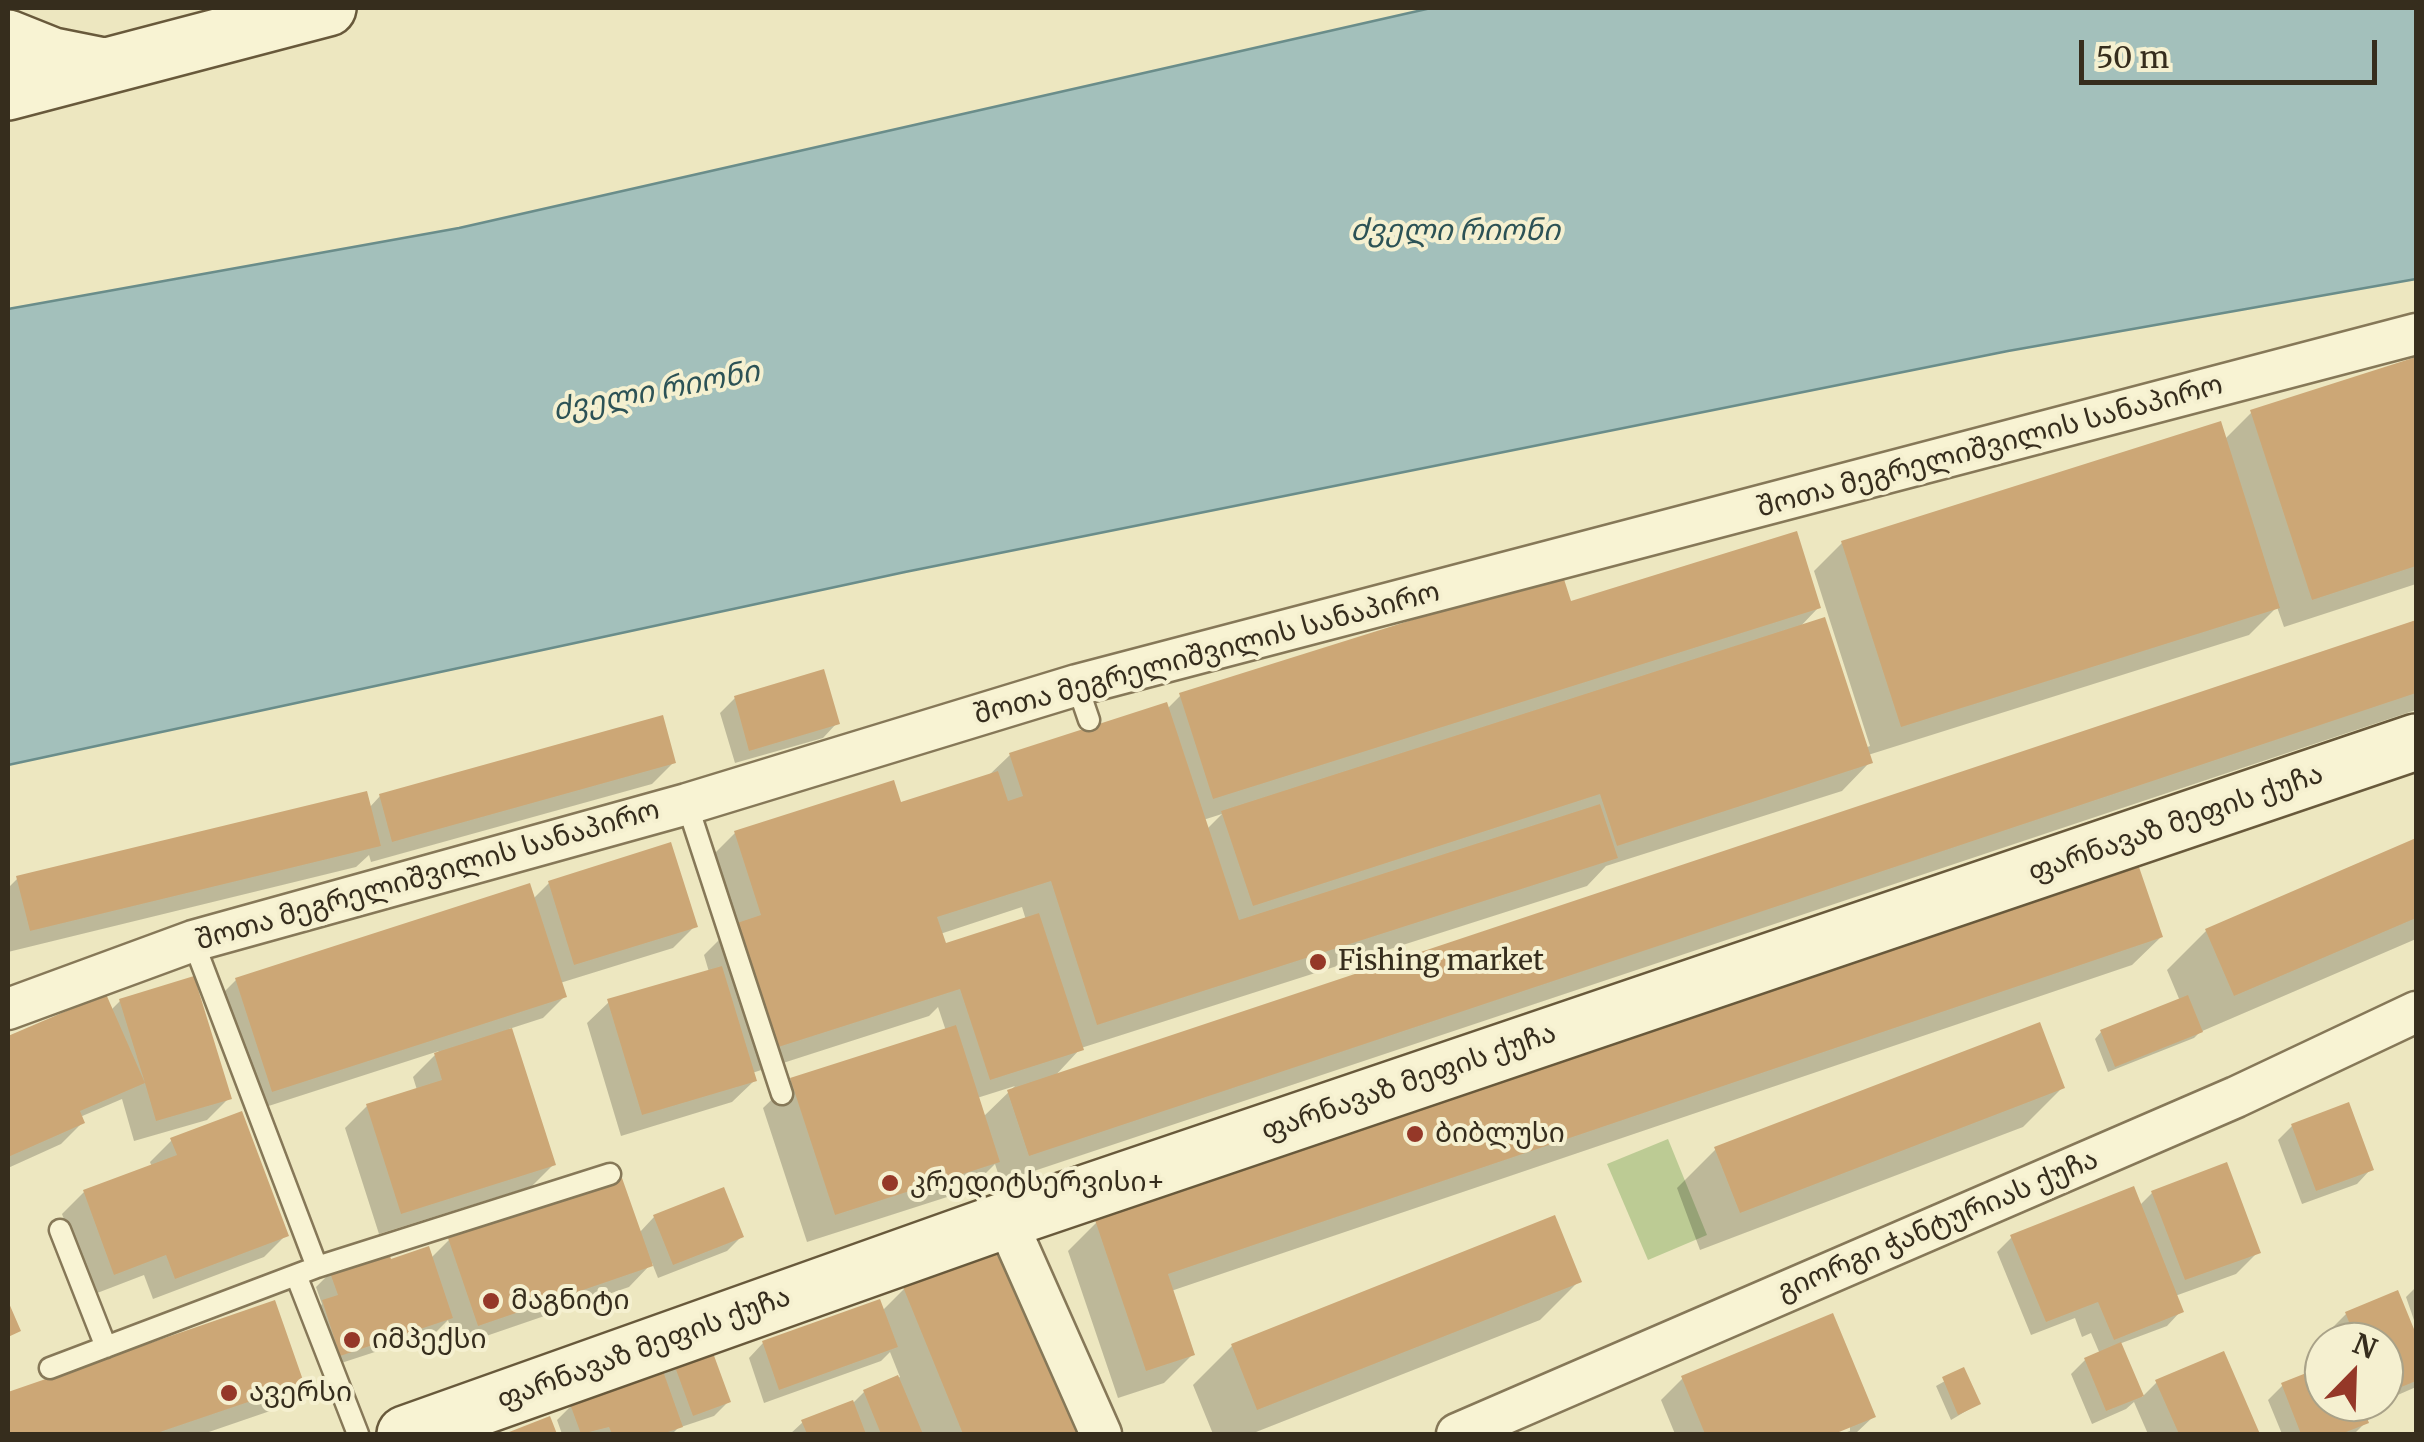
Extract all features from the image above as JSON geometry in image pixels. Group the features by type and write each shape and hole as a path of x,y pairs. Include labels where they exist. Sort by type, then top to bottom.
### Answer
{"main road":[{"path":"8,92 328,8"},
{"path":"8,38 53,56 106,67"},
{"name":"ფარნავაზ მეფის ქუჩა","path":"404,1434 1006,1220 2416,742"}],"street":[{"name":"შოთა მეგრელიშვილის სანაპირო","path":"8,1010 193,941 686,804 1083,703 2416,334"},
{"name":"გიორგი ჭანტურიას ქუჩა","path":"1457,1434 2236,1097 2416,1012"},
{"path":"1006,1220 1101,1434"}],"lane":[{"path":"686,804 782,1094"},
{"path":"193,941 307,1271 358,1434"},
{"path":"50,1368 307,1271 610,1174"},
{"path":"60,1230 106,1346"}],"green space":[{"path":"1668,1139 1707,1235 1648,1260 1607,1164"}],"water":[{"name":"ძველი რიონი","path":"1431,8 2416,8 2416,279 2008,351 905,572 8,765 8,309 459,228"}],"building":[{"path":"2416,357 2416,566 2312,600 2250,410"},
{"path":"2221,421 2280,608 1901,727 1841,541"},
{"path":"1797,531 1821,608 1213,799 1179,693 1562,573 1571,601"},
{"path":"1825,617 1873,763 1617,846 1600,794 1253,906 1221,811"},
{"path":"2416,620 2416,693 1029,1156 1007,1090"},
{"path":"824,669 840,724 749,751 734,696"},
{"path":"1167,702 1239,920 1600,804 1618,858 1097,1025 1051,881 937,917 946,943 1039,913 1084,1050 990,1080 960,989 772,1049 731,925 761,915 734,831 894,780 901,802 998,771 1008,801 1023,796 1009,753"},
{"path":"663,715 676,763 392,842 379,794"},
{"path":"367,791 381,846 30,931 16,876"},
{"path":"2416,838 2416,918 2234,996 2205,929"},
{"path":"671,842 698,927 574,965 548,881"},
{"path":"2139,867 2163,937 1168,1274 1195,1355 1146,1371 1095,1220"},
{"path":"530,883 567,997 272,1092 235,978"},
{"path":"722,966 757,1081 642,1115 607,999"},
{"path":"194,976 232,1099 156,1121 119,999"},
{"path":"106,994 145,1083 80,1111 85,1123 8,1157 8,1036"},
{"path":"2188,995 2203,1032 2115,1067 2100,1030"},
{"path":"2040,1022 2065,1088 1740,1213 1714,1147"},
{"path":"956,1025 1000,1162 835,1215 790,1078"},
{"path":"512,1028 556,1165 401,1214 366,1104 442,1080 434,1053"},
{"path":"2349,1102 2374,1170 2316,1191 2291,1124"},
{"path":"242,1111 289,1236 175,1279 166,1255 114,1275 83,1190 177,1155 170,1138"},
{"path":"2227,1162 2261,1253 2185,1280 2151,1191"},
{"path":"622,1178 653,1266 478,1326 448,1238"},
{"path":"2134,1186 2184,1312 2114,1340 2098,1302 2046,1322 2010,1235"},
{"path":"724,1187 744,1237 673,1265 653,1215"},
{"path":"1555,1215 1582,1282 1257,1410 1231,1344"},
{"path":"429,1246 453,1318 340,1356 322,1300 338,1295 329,1270 388,1250 391,1259"},
{"path":"1005,1246 1082,1434 963,1434 903,1287"},
{"path":"2398,1290 2416,1334 2416,1381 2404,1386 2404,1322 2349,1322 2345,1312"},
{"path":"880,1299 898,1347 779,1390 762,1341"},
{"path":"275,1300 304,1383 154,1434 8,1434 8,1392"},
{"path":"8,1301 21,1331 8,1337"},
{"path":"1833,1313 1876,1417 1834,1434 1705,1434 1681,1376"},
{"path":"709,1342 731,1402 693,1416 671,1356"},
{"path":"2121,1342 2144,1396 2106,1411 2084,1358"},
{"path":"2224,1351 2260,1434 2179,1434 2155,1380"},
{"path":"1964,1367 1981,1404 1958,1415 1942,1377"},
{"path":"663,1371 683,1427 662,1434 612,1434 609,1427 581,1434 570,1404"},
{"path":"2304,1374 2304,1422 2369,1423 2341,1434 2301,1434 2281,1383"},
{"path":"898,1375 923,1434 881,1434 863,1390"},
{"path":"853,1400 866,1434 807,1434 801,1420"},
{"path":"550,1416 557,1434 504,1434"}],"place":[{"name":"Fishing market","path":"1318,962"},
{"name":"ბიბლუსი","path":"1415,1134"},
{"name":"კრედიტსერვისი+","path":"890,1183"},
{"name":"მაგნიტი","path":"491,1301"},
{"name":"იმპექსი","path":"352,1340"},
{"name":"ავერსი","path":"229,1393"}]}
